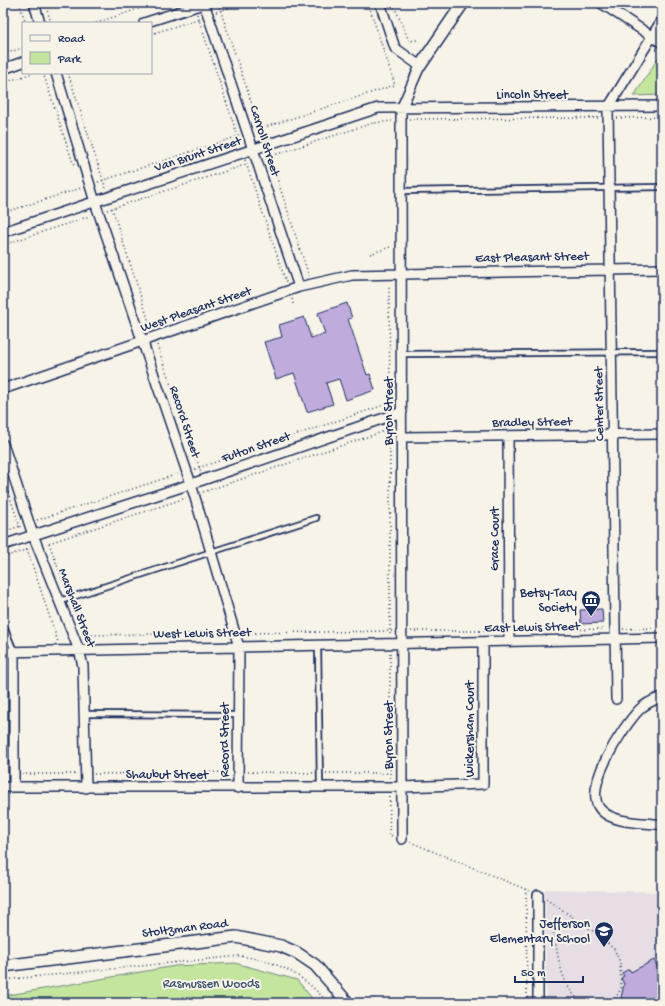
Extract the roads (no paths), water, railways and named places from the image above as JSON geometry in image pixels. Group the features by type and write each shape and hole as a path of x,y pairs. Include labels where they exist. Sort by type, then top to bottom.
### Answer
{"street":[{"path":"34,3 40,22"},
{"path":"147,22 205,3"},
{"name":"Carroll Street","path":"205,3 299,287"},
{"path":"380,3 394,48 420,66 463,3"},
{"path":"601,3 662,44"},
{"path":"608,108 662,20"},
{"path":"3,69 22,62"},
{"name":"Byron Street","path":"402,839 402,109 420,66"},
{"name":"Record Street","path":"56,74 95,202 144,342 191,484 239,647 238,788"},
{"name":"Lincoln Street","path":"402,109 608,108 662,106"},
{"name":"Van Brunt Street","path":"3,232 378,108 402,109"},
{"name":"Center Street","path":"608,108 617,639 616,699"},
{"name":"East Pleasant Street","path":"402,273 662,269"},
{"name":"West Pleasant Street","path":"3,389 144,342 299,287 352,275 402,273"},
{"name":"Fulton Street","path":"3,544 204,480 402,412"},
{"name":"Bradley Street","path":"402,437 662,434"},
{"name":"Grace Court","path":"508,436 509,641"},
{"name":"Marshall Street","path":"3,444 33,535 80,650 83,666 86,788"},
{"name":"East Lewis Street","path":"402,643 662,638"},
{"name":"Wickersham Court","path":"402,787 483,784 483,642"},
{"name":"West Lewis Street","path":"3,652 402,643"},
{"path":"14,651 14,787"},
{"path":"662,697 648,702 630,721 620,735 596,780 594,793 600,809 608,814 629,821 662,825"},
{"name":"Shaubut Street","path":"3,787 402,787"},
{"path":"538,895 538,1003"},
{"name":"Stoltzman Road","path":"3,966 236,937 274,944 297,953 315,964 348,1003"}],"lane":[{"path":"402,191 662,187"},
{"path":"402,354 662,352"},
{"path":"60,601 316,518"},
{"path":"3,624 14,651"},
{"path":"318,645 320,788"},
{"path":"84,714 238,715"}],"place":[{"name":"Betsy-Tacy Society","path":"591,617"},
{"name":"Jefferson Elementary School","path":"604,948"}],"park label":[{"name":"Rasmussen Woods","path":"211,984"}]}
